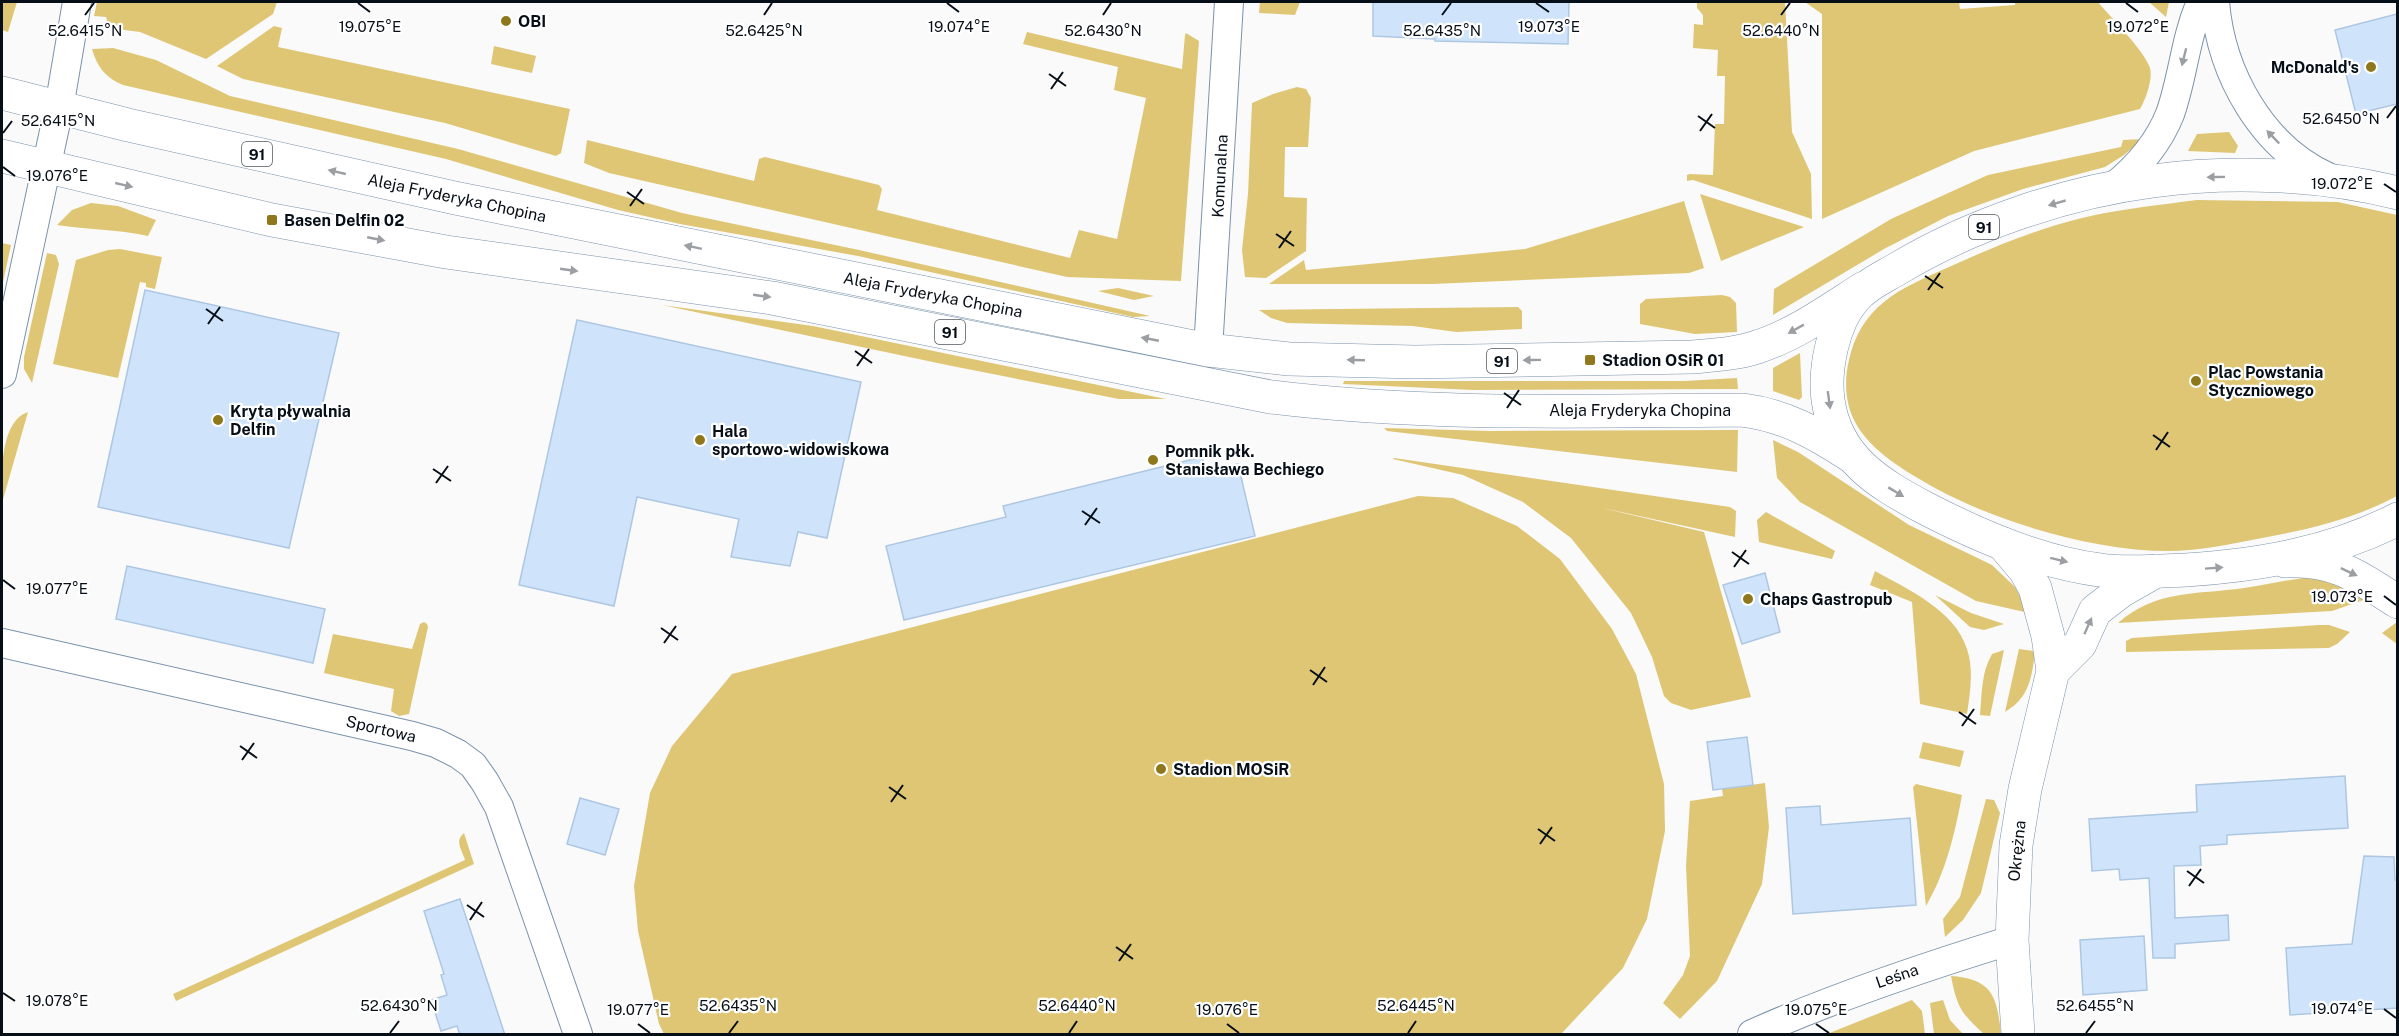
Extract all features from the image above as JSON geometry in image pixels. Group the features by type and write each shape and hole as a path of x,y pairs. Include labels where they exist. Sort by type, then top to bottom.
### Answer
{"main road":[{"name":"Aleja Fryderyka Chopina","path":"2,93 455,198 1208,350 1289,359 1414,362 1692,357 1737,353 1759,347 1799,328 1864,288"},
{"name":"Aleja Fryderyka Chopina","path":"2,156 272,220 446,252 772,297 1271,397 1338,405 1443,411 1742,410 1766,413 1789,421 1814,432 1851,456"},
{"name":"91","path":"1864,288 1919,256 1967,233 2050,204 2113,187 2156,180 2202,177 2282,177 2338,182 2397,193"},
{"path":"1851,456 1836,432 1828,402 1827,378 1841,319 1851,302 1864,288"},
{"name":"91","path":"1851,456 1873,478 1968,531 2036,555 2099,570 2156,571 2239,566 2271,561 2331,547 2397,519"},
{"name":"Okrężna","path":"2003,544 2025,570 2035,588 2048,636 2053,671 2025,789 2018,834 2012,940 2018,1035"},
{"path":"2271,561 2310,560 2328,564 2366,581 2397,602"},
{"path":"2053,671 2080,644 2095,611 2121,591 2156,571"}],"street":[{"path":"2,374 59,108 77,2"},
{"name":"Komunalna","path":"1208,350 1229,2"},
{"path":"2113,187 2140,164 2159,136 2170,113 2193,22 2201,2"},
{"path":"2215,2 2217,27 2240,91 2269,134 2310,170 2338,182"},
{"name":"Sportowa","path":"2,642 412,736 436,743 458,754 473,765 499,807 578,1035"},
{"name":"Leśna","path":"1752,1035 1798,1013 1924,966 2012,940"}],"shaded area":[{"path":"2,2 17,2 8,32 2,30"},
{"path":"97,2 277,2 273,14 206,59 140,32 109,28 106,17 94,16"},
{"path":"1260,2 1300,2 1295,15 1259,13"},
{"path":"1697,2 1785,2 1792,132 1811,174 1812,219 1693,180 1687,181 1687,175 1690,174 1713,175 1715,124 1724,124 1725,76 1717,76 1718,50 1693,48 1694,24 1703,25 1703,15 1697,8"},
{"path":"1805,2 1959,2 1960,9 2015,5 2015,2 2098,2 2147,61 2151,78 2140,109 1974,151 1822,219 1822,14"},
{"path":"2149,2 2169,2 2166,17"},
{"path":"274,26 282,28 278,47 570,109 561,153 556,156 445,123 243,79 217,66"},
{"path":"1027,32 1182,69 1186,33 1199,41 1181,281 1067,277 609,173 584,163 587,140 754,181 759,159 765,157 879,185 882,189 877,210 1070,258 1079,230 1117,239 1146,98 1114,90 1118,67 1023,44"},
{"path":"494,46 536,56 532,73 491,64"},
{"path":"113,48 156,60 230,96 458,149 682,213 859,250 1150,316 1133,317 858,256 680,224 618,210 446,159 123,85 103,71 92,49"},
{"path":"1297,87 1306,89 1311,98 1308,147 1285,147 1284,197 1307,198 1306,251 1266,278 1245,277 1242,250 1248,194 1252,103"},
{"path":"2229,132 2238,146 2235,153 2188,151 2197,134"},
{"path":"2143,139 2105,167 2023,189 1948,216 1884,249 1773,315 1774,289 1891,219 1988,175 2121,147 2123,140"},
{"path":"1700,194 1804,227 1721,261"},
{"path":"2197,200 2338,202 2397,215 2397,496 2348,517 2280,535 2192,550 2140,550 2048,533 1988,513 1935,488 1902,468 1880,452 1862,433 1855,422 1847,399 1846,375 1849,360 1857,335 1866,321 1891,297 1965,260 2048,228 2111,212"},
{"path":"1684,201 1704,268 1689,273 1432,284 1269,284 1304,260 1306,270 1525,249"},
{"path":"91,203 118,206 156,220 148,236 57,225 72,210"},
{"path":"2,243 11,245 2,287"},
{"path":"120,249 162,257 155,289 146,287 146,283 140,282 118,378 53,364 76,260 108,250"},
{"path":"47,253 56,255 59,264 32,383 24,369 24,357"},
{"path":"1118,288 1154,296 1134,300 1098,291"},
{"path":"1722,295 1730,297 1736,303 1737,332 1695,334 1640,324 1640,304 1646,299"},
{"path":"662,305 813,326 1166,399 1119,399"},
{"path":"1518,307 1522,311 1522,329 1456,332 1413,326 1287,323 1271,318 1259,310"},
{"path":"1800,353 1802,397 1799,400 1773,391 1773,368"},
{"path":"1737,378 1738,389 1473,390 1343,384 1344,381 1684,381"},
{"path":"28,412 2,503 2,464 7,437 19,417"},
{"path":"1384,428 1489,431 1738,430 1737,472 1387,431"},
{"path":"1773,440 1798,452 1909,525 1992,565 2015,587 2029,613 1976,601 1800,502 1777,478"},
{"path":"1394,458 1730,507 1736,511 1735,537 1598,507 1704,532 1751,697 1691,710 1671,703 1664,696 1652,657 1631,613 1571,538 1523,502 1463,475"},
{"name":"Stadion MOSiR","path":"1418,496 1453,498 1517,526 1560,559 1612,629 1636,674 1664,784 1665,831 1647,919 1623,968 1561,1034 664,1034 659,1024 638,931 634,886 650,793 672,746 732,674"},
{"path":"1766,512 1835,551 1832,559 1759,542 1757,520"},
{"path":"1875,571 1928,602 1952,623 1961,635 1970,665 1971,682 1967,714 1920,704 1912,602 1870,585"},
{"path":"2317,577 2372,597 2332,611 2118,623 2147,604 2178,595"},
{"path":"1935,595 1971,613 2004,624 1984,630 1970,627"},
{"path":"424,622 428,627 409,714 399,716 391,711 394,689 324,673 333,634 412,649 420,624"},
{"path":"2397,622 2397,644 2382,633"},
{"path":"2329,625 2350,632 2329,648 2126,652 2126,641 2132,638"},
{"path":"2019,649 2035,651 2032,670 2024,694 2005,712"},
{"path":"2004,650 1990,716 1980,715 1988,661 1992,654"},
{"path":"1923,742 1964,751 1960,767 1919,758"},
{"path":"1765,783 1769,827 1762,884 1717,981 1680,1019 1663,1003 1683,975 1690,956 1686,866 1690,801 1723,796 1722,789"},
{"path":"1916,784 1962,795 1949,852 1926,906 1913,787"},
{"path":"1986,799 1994,800 2000,813 1981,893 1963,920 1945,937 1943,919 1960,897"},
{"path":"464,833 474,864 176,1001 173,994 465,860 459,842"},
{"path":"1951,976 1976,981 1990,992 1997,1010 2001,1034 1984,1034 1970,1020 1961,1009"},
{"path":"1912,1000 1922,1011 1925,1034 1827,1034"},
{"path":"1943,1000 1950,1020 1963,1034 1934,1034 1930,1003"}],"building":[{"path":"1373,2 1569,2 1568,44 1435,41 1435,39 1373,36"},
{"name":"McDonald's","path":"2397,14 2397,104 2356,114 2335,30"},
{"name":"Kryta pływalnia Delfin","path":"145,290 339,333 289,548 98,507"},
{"name":"Hala sportowo-widowiskowa","path":"577,320 861,382 827,538 798,532 790,566 731,557 739,519 637,497 614,606 519,585"},
{"path":"1202,457 1206,472 1238,464 1255,536 904,620 886,546 1006,517 1003,506"},
{"path":"127,566 325,609 313,663 116,619"},
{"path":"1765,573 1780,632 1742,644 1723,585"},
{"path":"1747,737 1753,785 1713,790 1707,742"},
{"path":"2345,776 2348,828 2227,835 2227,844 2200,846 2201,865 2174,866 2175,918 2228,915 2229,940 2175,944 2175,958 2153,958 2149,878 2120,880 2119,869 2092,871 2089,819 2197,812 2196,785"},
{"path":"580,798 619,809 605,855 567,844"},
{"path":"1820,806 1821,825 1910,818 1916,905 1793,914 1786,808"},
{"path":"2364,856 2394,857 2395,880 2397,880 2397,1008 2290,1015 2286,948 2352,944"},
{"path":"460,899 505,1035 460,1035 457,1026 441,1031 431,1000 447,995 441,975 444,974 424,911"},
{"path":"2144,936 2147,990 2083,995 2080,940"}],"place":[{"name":"OBI","path":"506,21"},
{"name":"McDonald's","path":"2371,67"},
{"name":"Basen Delfin 02","path":"272,220"},
{"name":"Stadion OSiR 01","path":"1590,360"},
{"name":"Plac Powstania Styczniowego","path":"2196,381"},
{"name":"Kryta pływalnia Delfin","path":"218,420"},
{"name":"Hala sportowo-widowiskowa","path":"700,440"},
{"name":"Pomnik płk. Stanisława Bechiego","path":"1153,460"},
{"name":"Chaps Gastropub","path":"1748,599"},
{"name":"Stadion MOSiR","path":"1161,769"}]}
